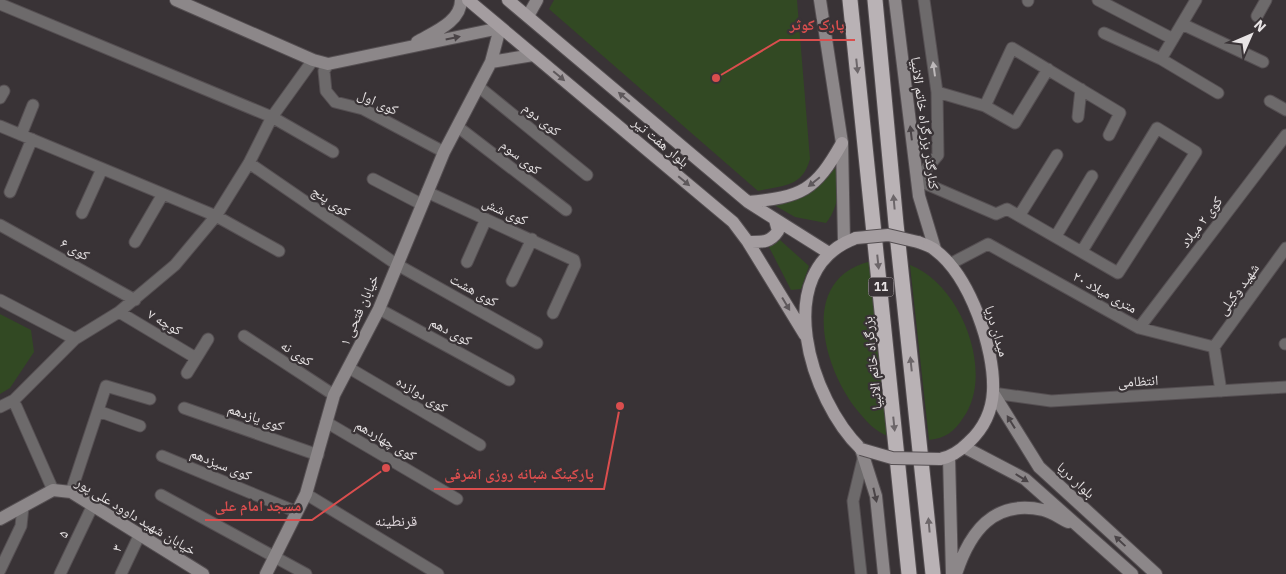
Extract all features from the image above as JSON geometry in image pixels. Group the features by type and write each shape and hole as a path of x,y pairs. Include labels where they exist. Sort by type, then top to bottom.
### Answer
{"highway":[{"name":"بزرگراه خاتم الانبیا","path":"850,0 909,574"},
{"name":"11","path":"875,0 896,224 933,574"}],"main road":[{"path":"176,0 313,60 328,64 500,28"},
{"path":"407,48 451,22 461,8 461,0"},
{"name":"بلوار هفت تیر","path":"468,0 733,222 748,242 805,335"},
{"name":"بلوار هفت تیر","path":"508,0 748,202 829,253"},
{"path":"528,16 537,0"},
{"path":"820,0 842,143 850,240 829,253 820,264 810,286 806,310 805,335 811,364 836,420 862,454 876,496 884,574"},
{"name":"کنارگذر بزرگراه خاتم الانبیا","path":"894,0 917,180 934,249"},
{"name":"خیابان فتحی ۱","path":"266,574 306,494 334,395 379,309 396,264 444,152 491,62 500,28"},
{"path":"491,62 533,55"},
{"path":"748,202 772,200 806,189 819,180 842,143"},
{"path":"748,242 764,242 772,238 778,231 775,220"},
{"name":"میدان دریا","path":"850,240 888,235 918,242 934,249 950,264 969,295 983,332 992,366 993,393 989,411 980,431 964,447 944,458"},
{"name":"بلوار دریا","path":"993,393 1039,467 1156,574"},
{"path":"964,447 1025,479 1132,574"},
{"path":"862,454 892,458 944,458 952,574"},
{"name":"خیابان شهید داوود علی پور","path":"0,519 53,490 71,492 196,572"},
{"path":"956,574 961,558 980,526 998,512 1012,507 1044,510 1085,531"}],"street":[{"path":"896,13 898,0"},
{"path":"924,0 937,92 938,155 917,180 996,214 1008,209 1118,273 1196,152 1157,128 1082,251"},
{"path":"1098,0 1173,39"},
{"path":"1161,59 1196,0"},
{"path":"1257,16 1266,0"},
{"path":"0,4 272,117 333,152"},
{"path":"1182,24 1263,62"},
{"path":"1104,33 1161,59 1218,93"},
{"path":"985,106 1012,48 1120,113 1109,135"},
{"path":"0,407 14,400 75,338 119,312 174,265 216,216 249,163 272,117 313,60"},
{"name":"کوی اول","path":"328,64 324,71 326,91 335,102 363,109 444,152"},
{"path":"937,92 985,106 1015,123 1048,69"},
{"name":"کوی دوم","path":"479,87 587,175"},
{"path":"1078,117 1081,89"},
{"path":"1270,101 1286,110"},
{"path":"21,135 33,105"},
{"path":"0,126 216,216 279,252"},
{"name":"کوی سوم","path":"458,127 566,210"},
{"name":"کوی ۲ میلاد","path":"1139,328 1286,135"},
{"path":"10,192 32,140"},
{"path":"1019,216 1057,155"},
{"name":"کوی پنج","path":"249,163 396,264"},
{"path":"82,213 102,169"},
{"path":"1056,236 1092,176"},
{"path":"373,178 421,204"},
{"name":"کوی شش","path":"427,192 571,258 576,265 553,312"},
{"path":"135,242 163,194"},
{"path":"467,262 486,219"},
{"name":"کوی ۶","path":"0,225 135,300"},
{"path":"512,281 532,239"},
{"name":"۲۰ متری میلاد","path":"950,264 988,244 1139,328 1214,347"},
{"name":"شهید وکیلی","path":"1214,347 1286,248"},
{"name":"کوی هشت","path":"396,264 537,343"},
{"path":"0,300 75,338"},
{"name":"کوی دهم","path":"379,309 509,380"},
{"name":"کوچه ۷","path":"119,312 196,358"},
{"name":"کوی نه","path":"244,336 334,395"},
{"path":"187,373 208,339"},
{"path":"1214,347 1221,391"},
{"name":"کوی دوازده","path":"349,368 480,445"},
{"path":"71,492 106,386 150,399"},
{"name":"انتظامی","path":"993,393 1051,401 1286,387"},
{"path":"16,406 53,490"},
{"name":"کوی یازدهم","path":"184,408 318,455"},
{"path":"98,411 140,426"},
{"name":"کوی چهاردهم","path":"326,422 457,499"},
{"path":"861,574 853,501 862,454"},
{"name":"کوی سیزدهم","path":"162,456 297,512"},
{"path":"306,494 438,574"},
{"path":"161,495 306,574"},
{"path":"0,570 21,526 22,507"},
{"name":"۵","path":"60,574 92,507"},
{"name":"۳","path":"120,574 140,536"}],"green space":[{"path":"554,0 797,0 810,159 802,175 790,184 758,191 549,9"},
{"path":"835,168 839,181 838,197 830,218 826,223 795,217 774,205 775,203 801,196 816,188"},
{"path":"780,240 809,266 801,289 791,290 769,247"},
{"path":"871,262 889,436 875,429 867,422 845,393 835,372 824,328 825,306 832,287 846,272"},
{"path":"910,265 928,275 944,290 957,309 968,331 974,355 976,378 972,399 963,418 949,434 929,440"},
{"path":"0,314 31,330 34,352 10,388 0,394"}],"place":[{"name":"پارک کوثر","path":"716,78"},
{"name":"پارکینگ شبانه روزی اشرفی","path":"620,406"},
{"name":"مسجد امام علی","path":"386,468"}],"district":[{"name":"قرنطینه","path":"396,521"}]}
